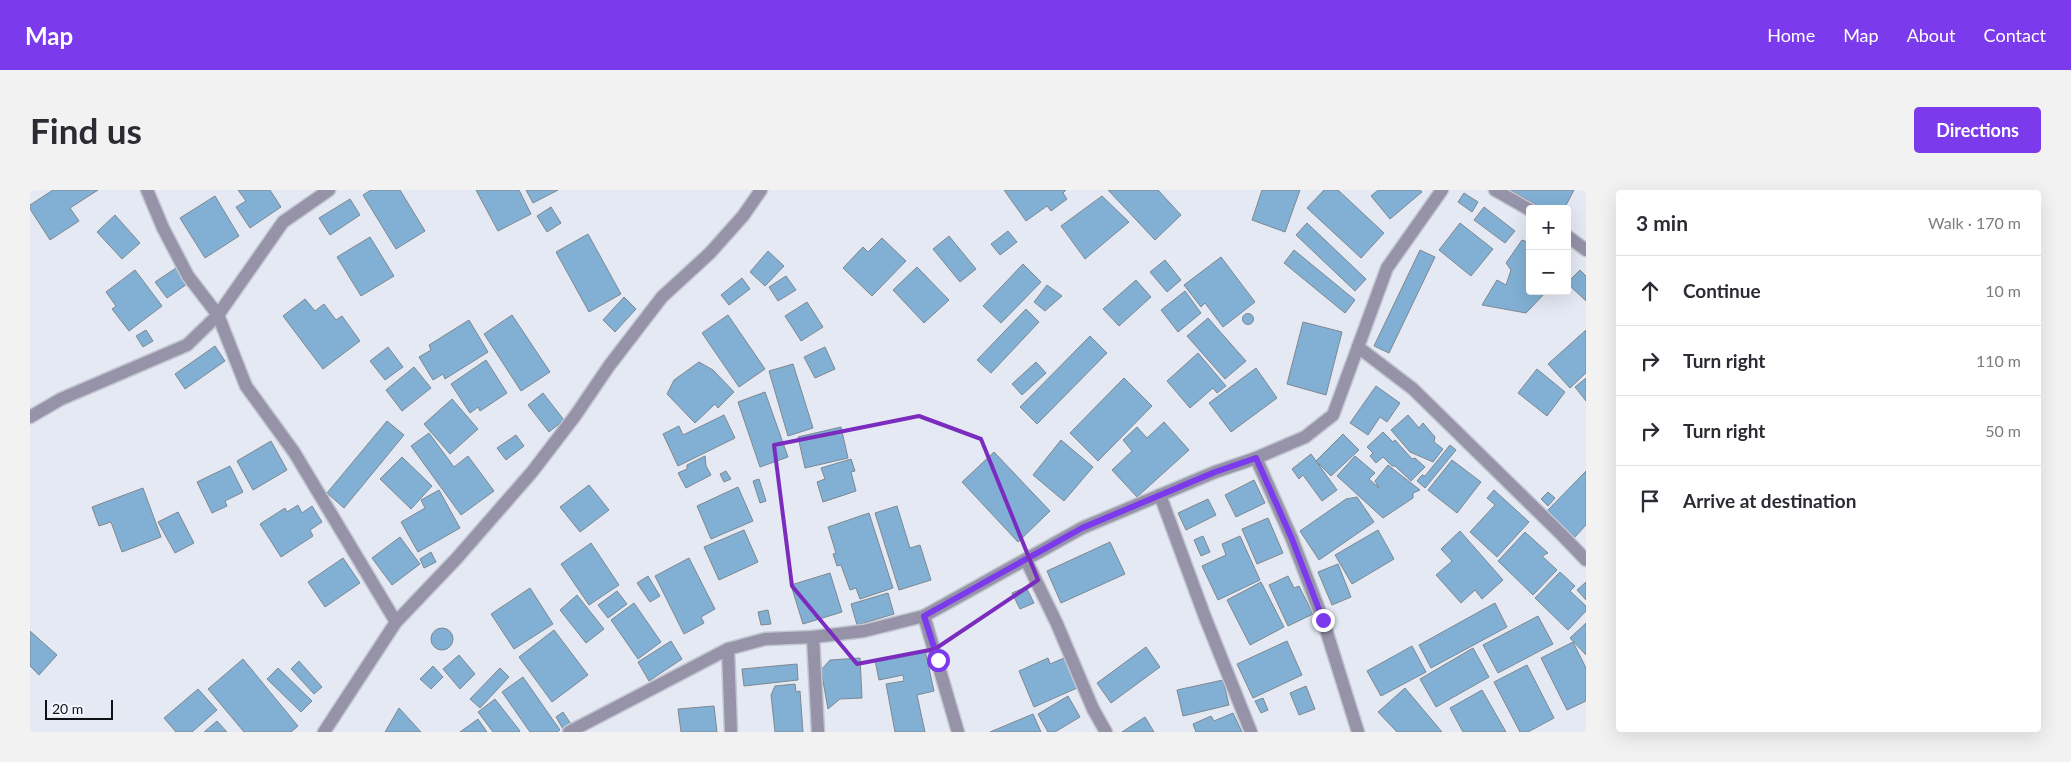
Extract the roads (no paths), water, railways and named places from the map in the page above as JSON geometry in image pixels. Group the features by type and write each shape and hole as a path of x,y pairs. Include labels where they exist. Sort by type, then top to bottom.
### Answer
{"street":[{"path":"147,190 163,228 188,276 218,315 246,386 294,452 396,622"},
{"path":"30,417 61,399 186,345 218,315 283,222 330,190"},
{"path":"324,732 396,622 457,558 532,472 662,296 710,253 743,216 761,190"},
{"path":"569,732 728,649 765,639 813,637 864,631 924,616 1082,528 1215,472 1256,458 1305,437 1333,415 1387,268 1442,190"},
{"path":"1495,190 1526,208"},
{"path":"1571,239 1586,250"},
{"path":"1358,347 1412,389 1586,560"},
{"path":"1256,458 1292,539 1323,620 1358,732"},
{"path":"1160,496 1204,617 1251,732"},
{"path":"1026,560 1057,624 1093,709 1106,732"},
{"path":"924,616 958,732"},
{"path":"813,637 818,732"},
{"path":"728,649 731,732"}]}
